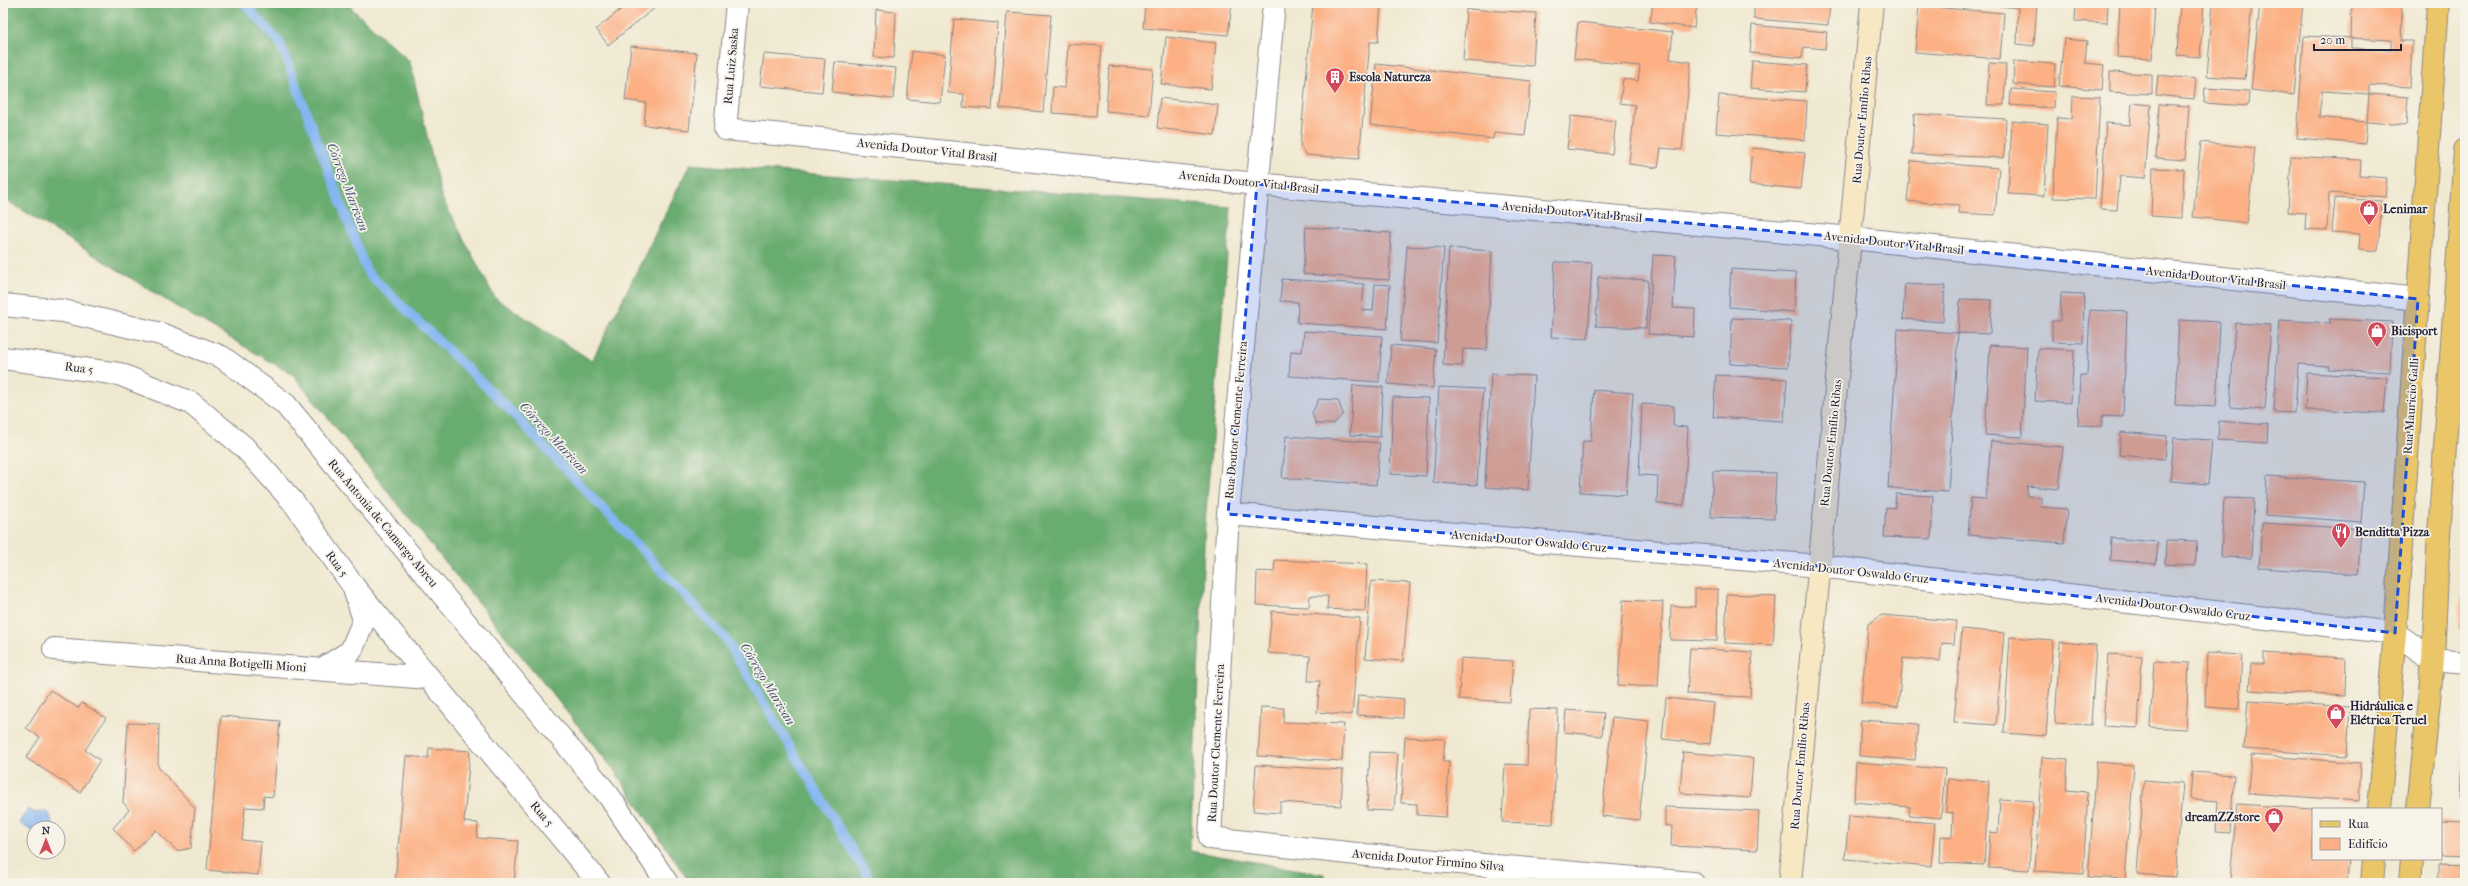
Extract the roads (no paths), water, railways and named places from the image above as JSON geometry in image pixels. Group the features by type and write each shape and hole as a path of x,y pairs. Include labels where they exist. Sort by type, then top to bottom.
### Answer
{"main road":[{"name":"Rua Mauricio Galli","path":"2379,808 2395,633 2438,3"},
{"path":"2418,808 2434,660 2460,305 2465,150"},
{"path":"2372,883 2374,860"},
{"path":"2410,883 2412,860"}],"street":[{"name":"Rua Luiz Saska","path":"725,129 737,3"},
{"name":"Rua Doutor Clemente Ferreira","path":"1210,838 1228,514 1274,3"},
{"name":"Rua Doutor Emílio Ribas","path":"1790,883 1818,566 1852,238 1872,3"},
{"name":"Avenida Doutor Vital Brasil","path":"725,129 1257,184 1852,238 2418,300"},
{"name":"Rua Antonia de Camargo Abreu","path":"3,305 63,311 161,334 222,357 285,404 609,796 667,883"},
{"name":"Rua 5","path":"3,358 119,374 191,403 244,447 294,503 354,587 599,883"},
{"name":"Avenida Doutor Oswaldo Cruz","path":"1228,514 1818,566 2395,633 2434,660 2465,664"},
{"path":"322,669 351,651 364,620 354,587"},
{"name":"Rua Anna Botigelli Mioni","path":"54,649 429,678"},
{"name":"Avenida Doutor Firmino Silva","path":"1210,838 1366,855 1693,883"}],"water":[{"path":"28,809 36,813 43,811 46,812 50,815 51,820 26,820 26,827 19,823"}],"waterway":[{"name":"Córrego Marivan","path":"244,3 280,43 367,272 502,402 725,638 872,883"}],"place":[{"name":"Escola Natureza","path":"1335,94"},
{"name":"Lenimar","path":"2369,226"},
{"name":"Bicisport","path":"2377,348"},
{"name":"Benditta Pizza","path":"2341,549"},
{"name":"Hidráulica e Elétrica Teruel","path":"2336,730"},
{"name":"dreamZZstore","path":"2274,834"}]}
